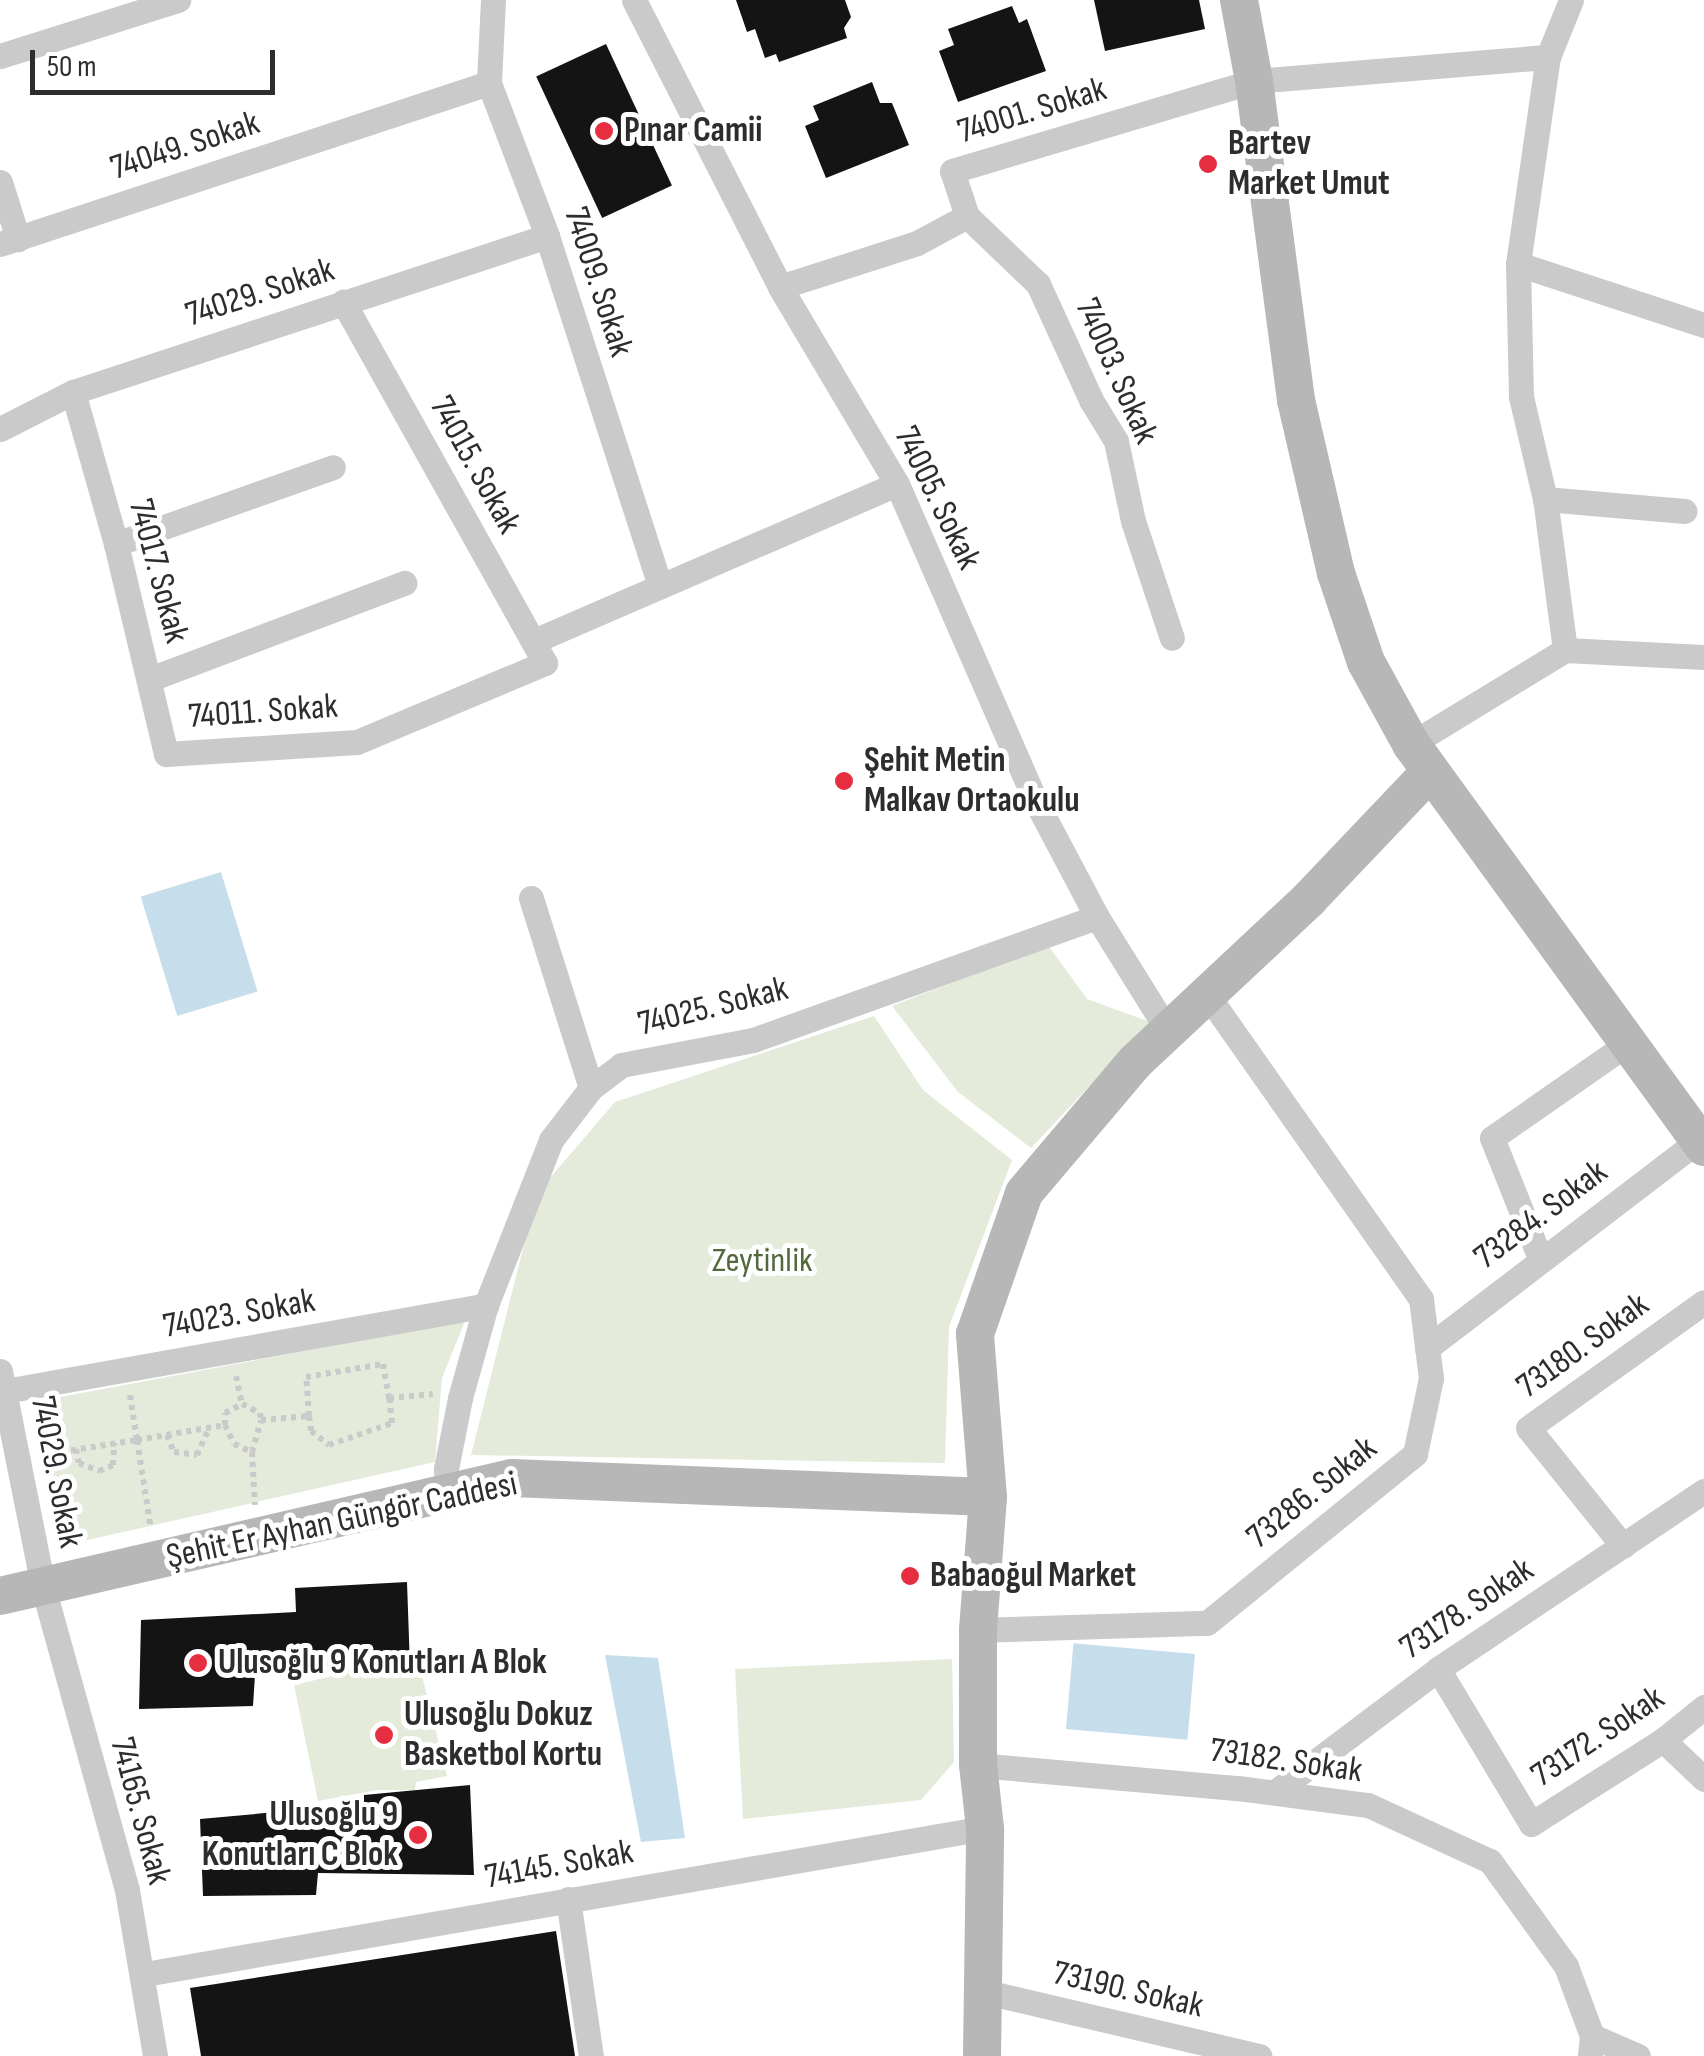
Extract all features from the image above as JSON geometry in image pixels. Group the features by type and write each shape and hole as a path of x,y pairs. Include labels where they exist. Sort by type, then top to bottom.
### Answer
{"main road":[{"path":"1239,0 1254,81 1296,400 1336,573 1366,662 1421,757 1701,1144"},
{"path":"982,2056 985,1828 978,1765 978,1630 988,1497 975,1334 1024,1193 1135,1062 1310,898 1421,757"},
{"name":"Şehit Er Ayhan Güngör Caddesi","path":"0,1596 512,1478 988,1497"}],"street":[{"path":"0,56 178,0"},
{"name":"74009. Sokak","path":"493,0 489,83 547,236 660,585"},
{"name":"74005. Sokak","path":"634,0 780,286 897,484 1034,798 1097,917 1168,1031"},
{"path":"1565,650 1545,499 1520,397 1518,264 1548,57 1571,0"},
{"path":"1254,81 1548,57"},
{"name":"74001. Sokak","path":"968,216 952,171 1254,81"},
{"name":"74049. Sokak","path":"9,241 489,83"},
{"path":"0,182 9,241"},
{"path":"780,286 917,244 968,216"},
{"name":"74003. Sokak","path":"968,216 1038,284 1092,400 1116,441 1132,522 1172,638"},
{"name":"74029. Sokak","path":"0,429 73,392 547,236"},
{"path":"1518,264 1704,324"},
{"name":"74015. Sokak","path":"342,302 539,652"},
{"name":"74017. Sokak","path":"73,392 150,679 404,582"},
{"path":"116,544 333,467"},
{"name":"74011. Sokak","path":"150,679 166,754 358,742 539,652 660,585 897,484"},
{"path":"1545,499 1684,511"},
{"path":"1421,757 1565,650 1704,657"},
{"path":"531,898 591,1088"},
{"name":"74025. Sokak","path":"448,1492 446,1468 460,1398 486,1305 552,1140 591,1088 621,1066 753,1040 1097,917"},
{"name":"73286. Sokak","path":"978,1630 1207,1623 1415,1454 1431,1378 1421,1299 1207,995"},
{"path":"1540,1258 1492,1138 1628,1043"},
{"name":"73284. Sokak","path":"1427,1348 1540,1258 1701,1144"},
{"name":"73180. Sokak","path":"1623,1546 1528,1428 1704,1302"},
{"name":"74023. Sokak","path":"1,1377 124,1370 486,1305"},
{"name":"74029. Sokak","path":"1,1377 42,1586"},
{"name":"73178. Sokak","path":"1275,1792 1438,1669 1702,1497"},
{"name":"74165. Sokak","path":"42,1586 126,1890 144,1974 155,2056"},
{"name":"73172. Sokak","path":"1438,1669 1531,1824 1663,1740 1704,1707"},
{"path":"1663,1740 1704,1779"},
{"name":"73182. Sokak","path":"978,1765 1275,1792 1368,1805 1490,1861 1566,1966 1591,2046"},
{"name":"74145. Sokak","path":"144,1974 985,1828"},
{"path":"568,1899 591,2056"},
{"name":"73190. Sokak","path":"982,1991 1259,2056"},
{"path":"1591,2046 1638,2056"}],"path":[{"path":"383,1364 392,1423 329,1445 312,1432 309,1416 306,1377 383,1364"},
{"path":"124,1370 152,1536"},
{"path":"388,1394 389,1398 434,1394 460,1398"},
{"path":"252,1452 234,1444 225,1426 225,1414 242,1404 260,1414 262,1420 252,1452 256,1512"},
{"path":"262,1420 309,1416"},
{"path":"52,1473 49,1455 225,1426"},
{"path":"167,1435 174,1452 197,1456 209,1428"},
{"path":"76,1450 79,1463 99,1471 112,1465 114,1444"}],"green space":[{"path":"1048,945 1087,999 1150,1022 1031,1148 958,1092 892,1006"},
{"name":"Zeytinlik","path":"874,1016 923,1090 1012,1160 949,1327 945,1463 471,1455 537,1193 615,1102"},
{"path":"465,1321 442,1378 435,1462 65,1545 39,1401"},
{"path":"417,1656 447,1776 416,1782 415,1790 377,1790 318,1801 294,1685"},
{"path":"952,1659 954,1762 921,1800 743,1819 735,1669"}],"water":[{"path":"221,872 258,992 177,1016 141,897"},
{"path":"1073,1643 1195,1654 1188,1740 1066,1729"},
{"path":"605,1655 658,1658 685,1838 641,1842"}],"building":[{"path":"736,0 845,0 851,17 844,28 847,38 779,62 776,54 765,58 755,29 747,32"},
{"path":"1094,0 1199,0 1205,29 1105,51"},
{"path":"1012,6 1019,23 1027,19 1046,71 958,102 939,51 954,45 948,29"},
{"name":"Pınar Camii","path":"606,44 672,185 602,218 536,77"},
{"path":"872,82 880,103 892,103 909,145 826,178 805,126 819,120 813,106"},
{"path":"407,1582 410,1667 255,1675 253,1706 139,1709 141,1620 296,1612 295,1588"},
{"path":"470,1785 474,1875 318,1873 316,1895 203,1896 200,1819 364,1804 364,1795"},
{"path":"556,1931 575,2056 201,2056 190,1988"}],"place":[{"name":"Pınar Camii","path":"604,131"},
{"name":"Bartev Market Umut","path":"1208,164"},
{"name":"Şehit Metin Malkav Ortaokulu","path":"844,781"},
{"name":"Babaoğul Market","path":"910,1576"},
{"name":"Ulusoğlu 9 Konutları A Blok","path":"198,1663"},
{"name":"Ulusoğlu Dokuz Basketbol Kortu","path":"384,1735"},
{"name":"Ulusoğlu 9 Konutları C Blok","path":"418,1835"}]}
